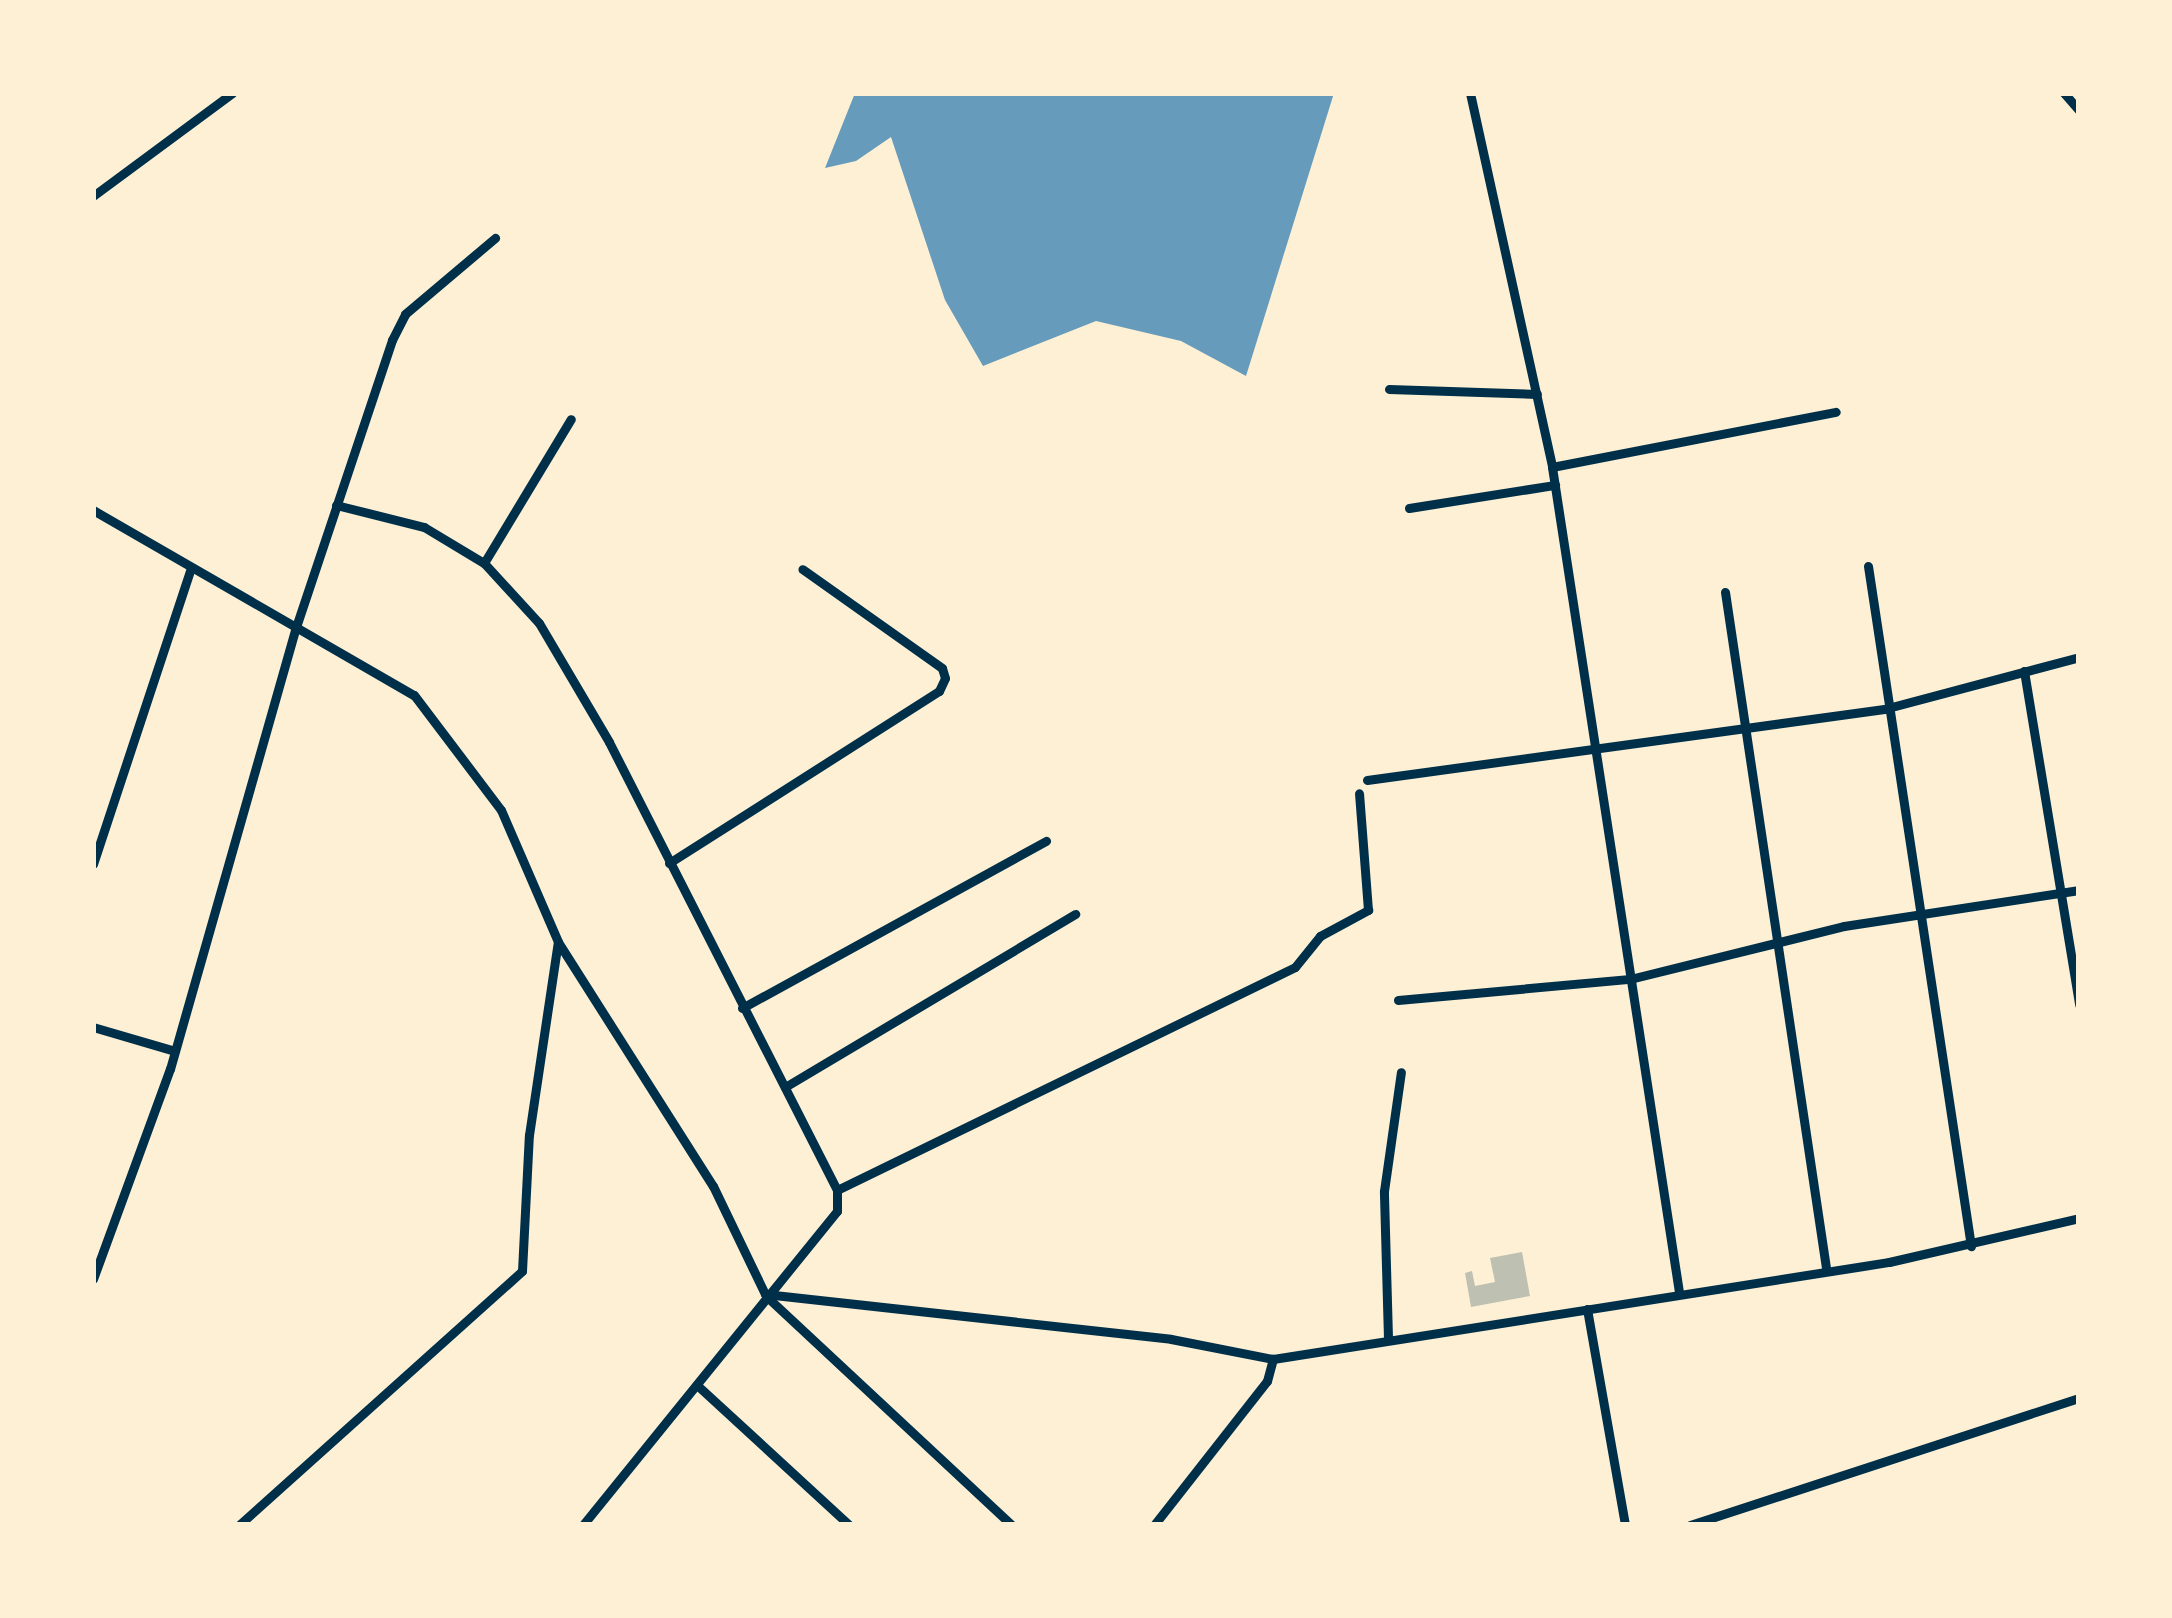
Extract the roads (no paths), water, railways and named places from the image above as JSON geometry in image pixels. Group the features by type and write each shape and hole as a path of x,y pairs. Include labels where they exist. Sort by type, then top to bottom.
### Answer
{"street":[{"path":"93,196 232,93"},
{"path":"1470,93 1552,466 1679,1292"},
{"path":"2064,93 2079,110"},
{"path":"93,1279 175,1051 296,628 405,314 495,238"},
{"path":"1389,389 1537,394"},
{"path":"1552,466 1835,412"},
{"path":"484,563 571,419"},
{"path":"1409,508 1555,484"},
{"path":"336,506 424,527 484,563 539,623 838,1190 837,1211 765,1294 698,1386 583,1525"},
{"path":"93,510 190,571 413,694 501,810 558,942 713,1186 765,1294 1012,1525"},
{"path":"1868,566 1884,709 1971,1246"},
{"path":"669,863 939,691 945,678 942,668 802,569"},
{"path":"93,864 190,571"},
{"path":"1725,592 1739,727 1826,1268"},
{"path":"1366,780 1884,709 2079,657"},
{"path":"2024,671 2065,893 2079,1005"},
{"path":"838,1190 1294,967 1320,935 1368,910 1359,793"},
{"path":"742,1008 1046,841"},
{"path":"1398,1000 1630,979 1774,941 2079,890"},
{"path":"785,1087 1075,914"},
{"path":"239,1525 522,1271 529,1135 558,942"},
{"path":"93,1028 175,1051"},
{"path":"1388,1338 1384,1191 1401,1072"},
{"path":"765,1294 1171,1340 1274,1359 1971,1246 2079,1218"},
{"path":"1587,1309 1625,1525"},
{"path":"1154,1525 1267,1381 1274,1359"},
{"path":"698,1386 849,1525"},
{"path":"1690,1525 2079,1398"}],"water":[{"path":"855,93 1334,93 1246,376 1181,341 1096,321 983,366 945,300 891,137 856,161 825,168"}]}
